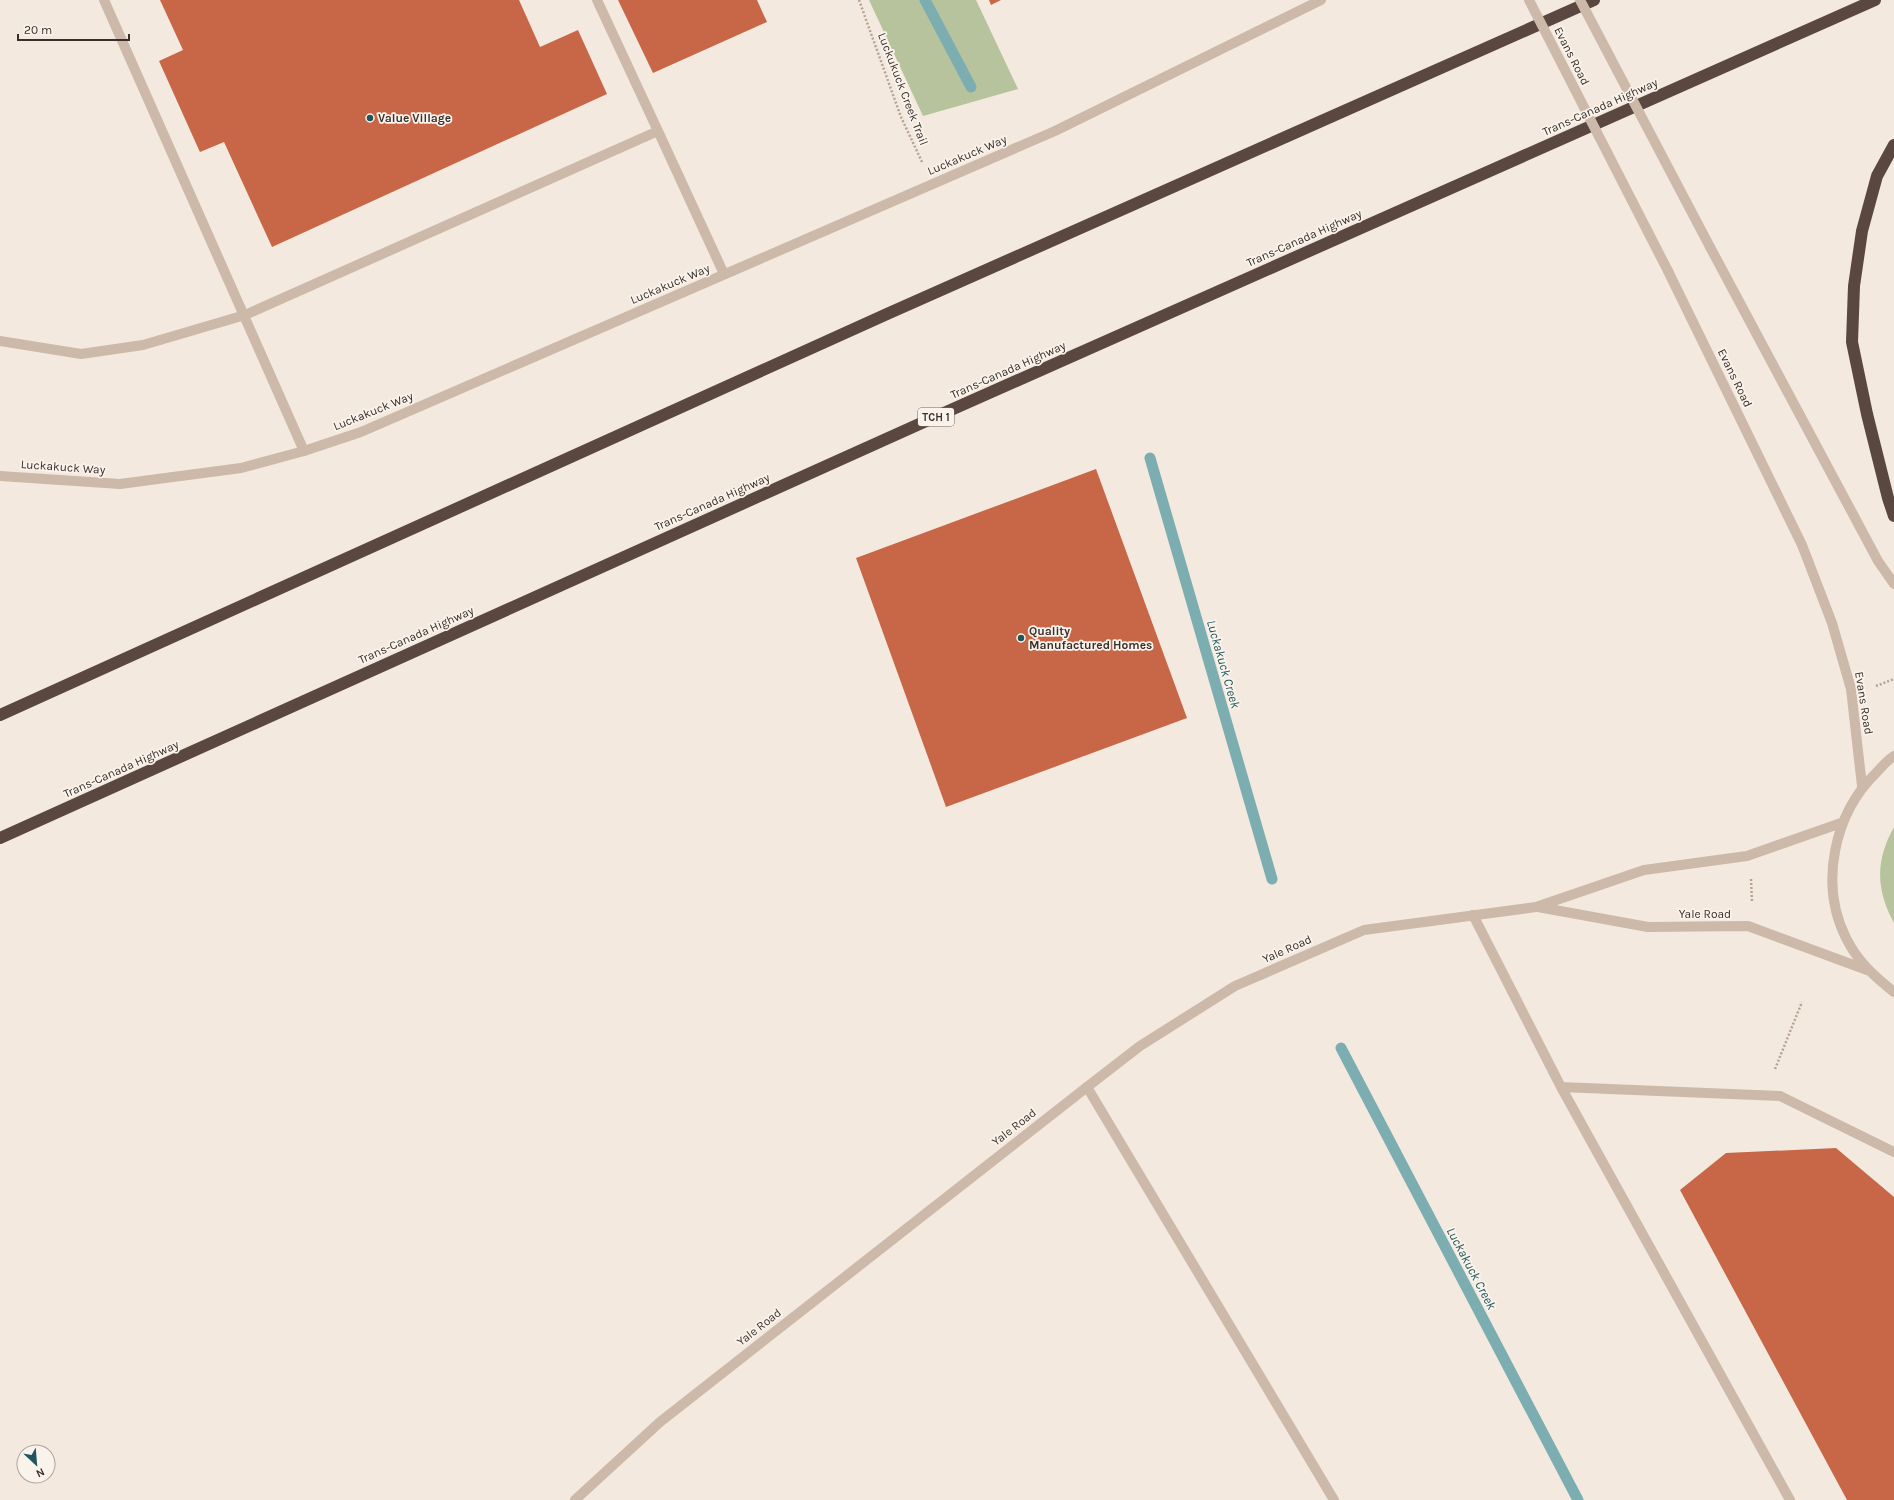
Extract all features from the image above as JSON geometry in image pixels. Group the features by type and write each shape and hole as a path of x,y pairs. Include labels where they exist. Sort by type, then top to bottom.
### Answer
{"highway":[{"path":"0,714 880,317 1594,0"},
{"name":"Trans-Canada Highway","path":"0,838 935,417 1875,0"},
{"path":"1894,145 1878,176 1862,231 1854,286 1852,342 1867,414 1894,516"}],"street":[{"path":"104,0 304,451"},
{"path":"597,0 724,274"},
{"name":"Luckakuck Way","path":"0,476 120,484 241,468 304,451 361,432 1055,131 1321,0"},
{"name":"Evans Road","path":"1529,0 1668,271 1802,545 1832,623 1851,689 1862,786"},
{"path":"1580,0 1878,561 1894,584"},
{"path":"0,341 81,354 143,345 245,315 658,131"},
{"path":"1894,756 1862,786 1842,823 1833,862 1834,900 1846,938 1867,970 1894,992"},
{"name":"Yale Road","path":"575,1500 660,1422 1087,1087 1140,1046 1235,986 1364,930 1536,907 1644,870 1747,856 1842,823"},
{"name":"Yale Road","path":"1536,907 1648,927 1748,926 1867,970"},
{"path":"1473,915 1561,1087 1790,1500"},
{"path":"1087,1087 1334,1500"},
{"path":"1561,1087 1780,1096 1894,1152"}],"path":[{"name":"Luckukuck Creek Trail","path":"859,0 901,117 932,184"},
{"path":"1875,687 1894,678"},
{"path":"1751,875 1752,903"},
{"path":"1774,1069 1802,1002"}],"green space":[{"path":"869,0 976,0 1018,89 923,116"},
{"path":"1894,827 1894,923 1884,899 1880,875 1883,852"}],"building":[{"name":"Value Village","path":"160,0 519,0 540,47 578,30 607,94 272,247 224,142 200,152 199,150 159,61 183,50"},
{"path":"618,0 757,0 767,22 653,73"},
{"path":"989,0 1001,0 991,5"},
{"name":"Quality Manufactured Homes","path":"1096,469 1187,718 946,807 856,558"},
{"path":"1836,1148 1894,1197 1894,1500 1847,1500 1680,1190 1726,1153"}],"waterway":[{"name":"Luckakuck Creek","path":"925,0 971,87"},
{"name":"Luckakuck Creek","path":"1150,458 1272,879"},
{"name":"Luckakuck Creek","path":"1341,1048 1578,1500"}],"place":[{"name":"Value Village","path":"370,118"},
{"name":"Quality Manufactured Homes","path":"1021,638"}]}
